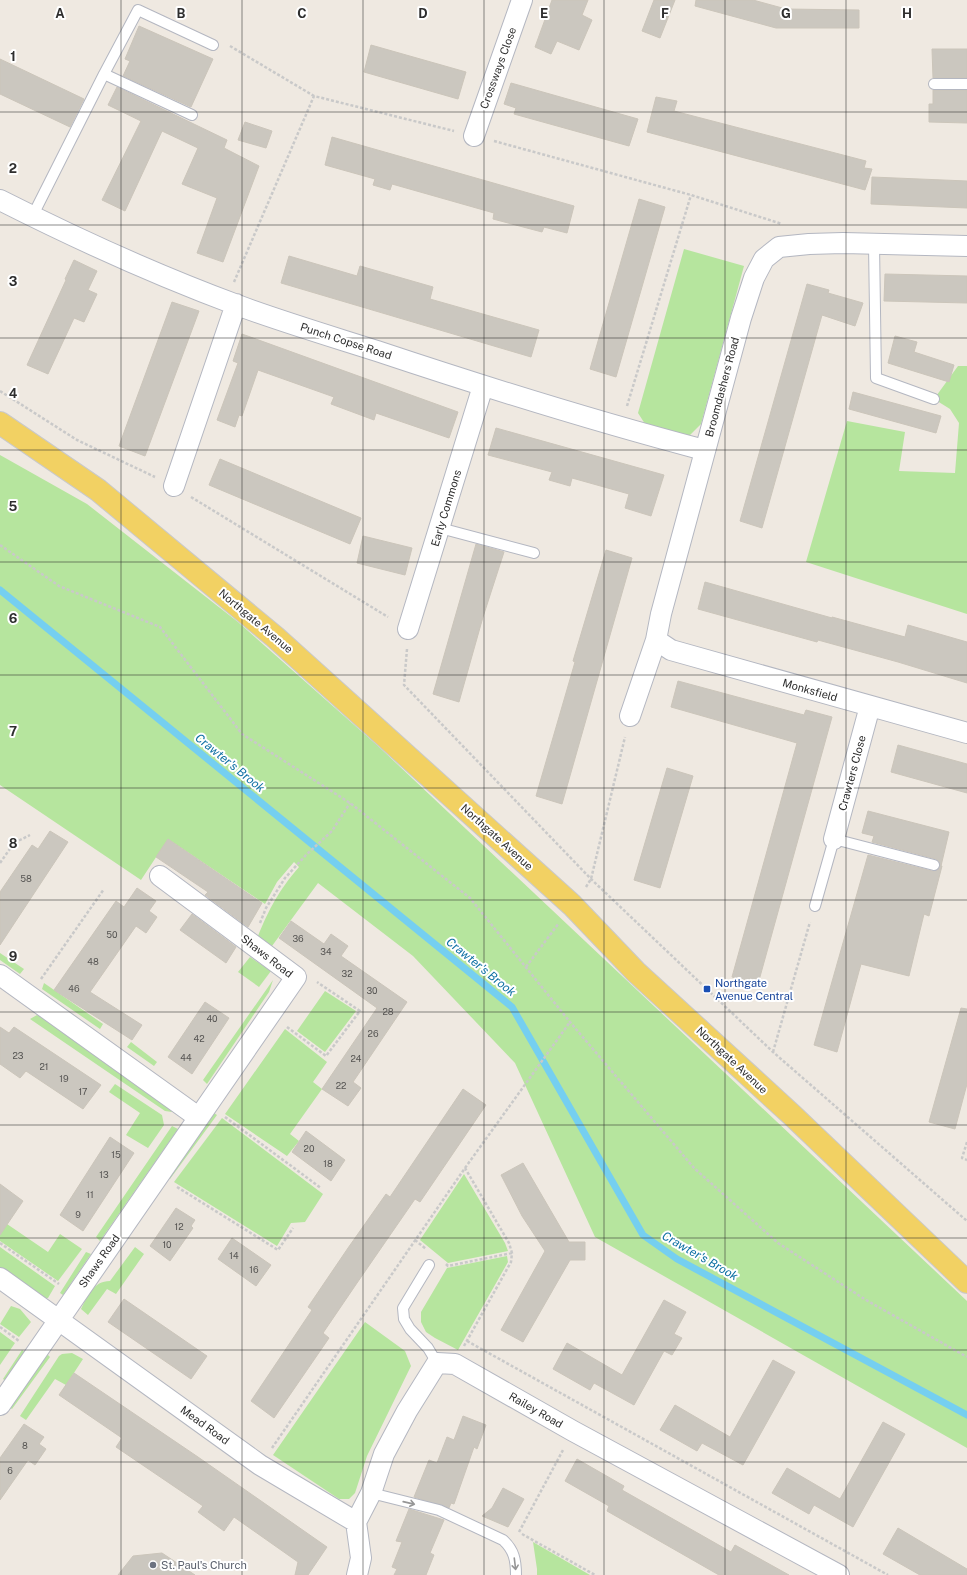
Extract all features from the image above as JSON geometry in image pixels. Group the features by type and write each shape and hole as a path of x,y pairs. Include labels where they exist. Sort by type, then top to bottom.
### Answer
{"main road":[{"name":"Northgate Avenue","path":"0,423 98,490 275,636 572,905 636,972 792,1115 967,1282"}],"street":[{"name":"Crossways Close","path":"474,136 522,0"},
{"name":"Punch Copse Road","path":"0,200 32,217 167,278 231,302 483,386 620,428 704,450"},
{"name":"Broomdashers Road","path":"630,716 656,640 657,630 704,450 741,318 754,278 764,259 779,247 809,244 967,246"},
{"path":"174,486 231,302"},
{"name":"Early Commons","path":"408,629 483,386"},
{"name":"Monksfield","path":"656,640 671,650 967,733"},
{"name":"Crawters Close","path":"834,838 870,706"},
{"name":"Shaws Road","path":"0,1404 202,1110 296,977 160,876"},
{"path":"0,976 202,1110"},
{"name":"Mead Road","path":"0,1278 260,1465 356,1522"},
{"path":"357,1575 361,1558 356,1522 371,1494 384,1454 407,1411 446,1364"},
{"name":"Railey Road","path":"446,1364 839,1575"}],"lane":[{"path":"32,217 138,10 214,45"},
{"path":"104,74 192,114"},
{"path":"934,84 967,84"},
{"path":"874,244 876,378 934,399"},
{"path":"440,528 534,553"},
{"path":"815,906 834,838 934,865"},
{"path":"429,1265 403,1308 404,1318 410,1329 446,1364"},
{"path":"371,1494 439,1510 503,1540 511,1548 516,1561 516,1575"}],"path":[{"path":"226,44 314,96 474,136 691,195 790,226"},
{"path":"231,302 314,96"},
{"path":"620,428 691,195"},
{"path":"0,391 77,440 174,486 408,629 404,685 591,879 773,1052 967,1221"},
{"path":"0,545 59,586 160,627 242,734 350,803 470,898 570,1022 694,1168 778,1243 866,1300 967,1357"},
{"path":"526,967 591,879 630,716"},
{"path":"251,944 266,908 285,878 306,855 332,831 350,803"},
{"path":"0,863 14,843 30,835"},
{"path":"29,996 104,889"},
{"path":"773,1052 815,906"},
{"path":"268,1017 284,1025 326,1056 360,1011 310,977 296,977"},
{"path":"260,1465 465,1168 570,1022"},
{"path":"202,1110 321,1188"},
{"path":"967,1142 962,1158 967,1160"},
{"path":"446,1364 467,1341 511,1262 512,1253 509,1243 465,1168"},
{"path":"158,1175 278,1250 293,1228"},
{"path":"415,1240 430,1252"},
{"path":"0,1243 61,1285"},
{"path":"442,1261 448,1266 512,1253"},
{"path":"467,1341 888,1575"},
{"path":"503,1540 519,1532 587,1407"},
{"path":"519,1532 595,1575"}],"green space":[{"path":"684,249 744,266 701,424 688,437 647,427 638,413"},
{"path":"958,366 967,366 967,614 806,562 847,421 905,432 899,471 955,473 959,423 950,409 934,399"},
{"path":"0,455 87,504 238,622 378,746 967,1301 967,1448 595,1237 515,1063 413,956 318,883 272,946 258,936 275,900 299,867 294,862 277,882 265,904 168,839 141,880 0,785"},
{"path":"0,953 24,969 20,974 0,960"},
{"path":"250,957 271,971 259,987 238,972"},
{"path":"273,980 269,992 207,1084 203,1080"},
{"path":"44,983 103,1024 100,1029 42,989"},
{"path":"325,991 356,1011 325,1052 297,1031"},
{"path":"37,1015 165,1102 172,1112 165,1111 30,1019"},
{"path":"285,1029 327,1062 313,1082 322,1089 290,1134 299,1141 287,1156 225,1114"},
{"path":"131,1042 157,1062 154,1066 127,1047"},
{"path":"115,1084 162,1115 164,1125 148,1148 126,1135 140,1113 109,1092"},
{"path":"214,1113 217,1115 170,1179 167,1176"},
{"path":"222,1118 323,1194 305,1222 291,1223 277,1246 174,1182"},
{"path":"172,1126 178,1129 100,1241 96,1237"},
{"path":"464,1174 505,1243 508,1251 448,1263 420,1240"},
{"path":"7,1224 48,1252 60,1234 82,1249 58,1281 0,1241 0,1235"},
{"path":"0,1247 55,1286 48,1298 42,1299 0,1274"},
{"path":"135,1247 144,1254 116,1294 107,1289 88,1315 81,1309 89,1294 95,1286 110,1281"},
{"path":"86,1252 91,1254 63,1295 60,1293"},
{"path":"507,1256 508,1262 458,1350 426,1332 421,1322 421,1312 447,1268"},
{"path":"11,1306 20,1309 31,1322 19,1337 0,1324"},
{"path":"365,1322 405,1351 411,1366 367,1456 355,1493 349,1499 339,1499 273,1455"},
{"path":"0,1332 15,1343 0,1365"},
{"path":"22,1350 26,1353 7,1382 3,1379"},
{"path":"46,1353 50,1357 12,1409 8,1406"},
{"path":"72,1353 83,1359 66,1385 55,1379 26,1420 20,1416 59,1356 62,1354"},
{"path":"533,1542 590,1575 537,1575"}],"building":[{"path":"552,0 588,0 582,15 592,20 579,50 557,41 551,54 535,47"},
{"path":"654,0 675,0 660,38 642,31"},
{"path":"696,0 753,0 786,9 859,10 859,28 776,28 695,6"},
{"path":"139,26 213,59 191,107 123,76 130,61 125,59"},
{"path":"371,45 466,72 458,99 364,72"},
{"path":"932,49 967,49 967,78 933,78"},
{"path":"0,59 84,99 70,127 0,94"},
{"path":"511,83 638,119 629,146 514,114 516,108 504,104"},
{"path":"117,87 227,140 224,148 259,166 223,262 197,253 217,198 182,184 198,148 162,131 125,211 102,200 141,121 108,105"},
{"path":"933,90 967,90 967,123 929,122 929,104 933,104"},
{"path":"656,97 677,101 674,111 866,161 864,168 872,169 865,190 647,132"},
{"path":"245,122 272,131 266,148 238,140"},
{"path":"332,137 574,206 567,233 544,227 542,232 493,219 494,213 392,184 390,190 373,185 375,179 325,165"},
{"path":"872,177 967,181 967,208 871,204"},
{"path":"639,199 665,207 616,377 590,369"},
{"path":"289,256 357,276 360,266 433,287 430,299 539,330 531,357 281,283"},
{"path":"74,260 97,271 88,290 97,294 84,322 74,318 48,374 27,365"},
{"path":"885,274 967,276 967,303 884,301"},
{"path":"807,284 829,290 828,293 863,303 855,326 822,315 762,528 740,521"},
{"path":"172,302 199,311 145,456 119,446"},
{"path":"242,334 458,412 449,438 376,413 374,420 331,404 334,397 258,370 242,416 239,415 235,427 217,420 238,363 233,361"},
{"path":"895,336 917,342 914,352 954,365 949,382 888,363"},
{"path":"853,392 941,416 936,433 849,409"},
{"path":"496,428 664,475 651,516 625,508 629,494 572,478 570,486 549,480 552,472 488,455"},
{"path":"220,459 361,518 350,544 209,485"},
{"path":"363,536 412,548 405,575 357,563"},
{"path":"476,544 504,552 483,617 459,702 433,694"},
{"path":"606,550 632,558 562,804 536,796 575,662 573,661"},
{"path":"705,582 905,637 908,625 967,642 967,683 898,662 818,640 817,642 698,609"},
{"path":"678,681 804,715 806,710 832,717 758,984 732,977 797,743 671,707"},
{"path":"898,745 967,764 967,793 891,772"},
{"path":"667,768 693,776 660,888 634,880"},
{"path":"868,811 949,832 929,916 924,914 909,976 861,964 837,1052 814,1045 868,855 932,871 938,870 940,866 939,861 936,859 872,842 874,836 862,833"},
{"path":"50,831 68,842 0,945 0,892 32,845 38,849"},
{"path":"168,839 262,903 248,927 205,895 208,892 156,857"},
{"path":"137,888 156,901 149,911 157,917 146,933 136,926 90,992 142,1025 132,1040 54,990 116,901 124,907"},
{"path":"192,914 236,947 226,963 180,930"},
{"path":"291,921 324,944 331,934 348,946 341,956 407,1002 353,1082 361,1088 348,1106 322,1089 377,1008 279,938"},
{"path":"205,1002 229,1018 192,1074 168,1057"},
{"path":"961,1008 967,1009 967,1084 955,1129 929,1122"},
{"path":"0,1027 9,1033 14,1027 101,1085 83,1109 26,1071 20,1078 0,1064"},
{"path":"463,1089 486,1105 420,1202 415,1199 323,1333 329,1338 274,1418 251,1401 312,1310 308,1307 348,1248 386,1194 390,1197"},
{"path":"306,1131 345,1160 331,1181 292,1152"},
{"path":"110,1137 134,1153 83,1231 60,1215"},
{"path":"523,1163 569,1242 585,1242 585,1260 570,1260 523,1342 501,1330 545,1251 522,1216 501,1175"},
{"path":"0,1184 23,1201 0,1235"},
{"path":"176,1208 195,1220 191,1226 193,1228 170,1261 150,1246"},
{"path":"232,1238 271,1265 256,1286 218,1259"},
{"path":"124,1299 207,1356 191,1379 108,1322"},
{"path":"664,1300 686,1312 674,1334 682,1338 672,1355 664,1351 634,1405 594,1383 590,1390 553,1369 567,1343 622,1375"},
{"path":"773,1360 795,1372 743,1465 702,1443 697,1451 660,1430 675,1405 730,1437"},
{"path":"74,1373 327,1547 308,1575 295,1575 298,1562 234,1517 224,1531 198,1512 203,1506 116,1447 122,1438 59,1395"},
{"path":"463,1416 486,1425 477,1449 474,1447 454,1504 451,1503 449,1508 414,1497 429,1460 437,1463 447,1437 454,1440"},
{"path":"883,1422 905,1434 853,1527 814,1505 809,1514 772,1493 787,1468 840,1499"},
{"path":"24,1424 44,1437 39,1444 46,1449 35,1465 28,1460 0,1500 0,1458"},
{"path":"577,1459 624,1486 622,1490 731,1552 735,1545 789,1575 719,1575 607,1511 609,1506 565,1481"},
{"path":"503,1488 524,1499 508,1527 482,1516 492,1508"},
{"path":"409,1509 444,1520 430,1553 434,1555 426,1575 394,1575 397,1569 392,1567 402,1542 396,1541"},
{"path":"898,1528 967,1569 967,1575 920,1575 883,1554"},
{"name":"St. Paul's Church","path":"162,1553 195,1575 118,1575 133,1556"}],"waterway":[{"name":"Crawter's Brook","path":"0,590 512,1007 643,1235 677,1259 967,1415"}],"place":[{"name":"Northgate Avenue Central","path":"707,989"},
{"name":"St. Paul's Church","path":"153,1565"}]}
